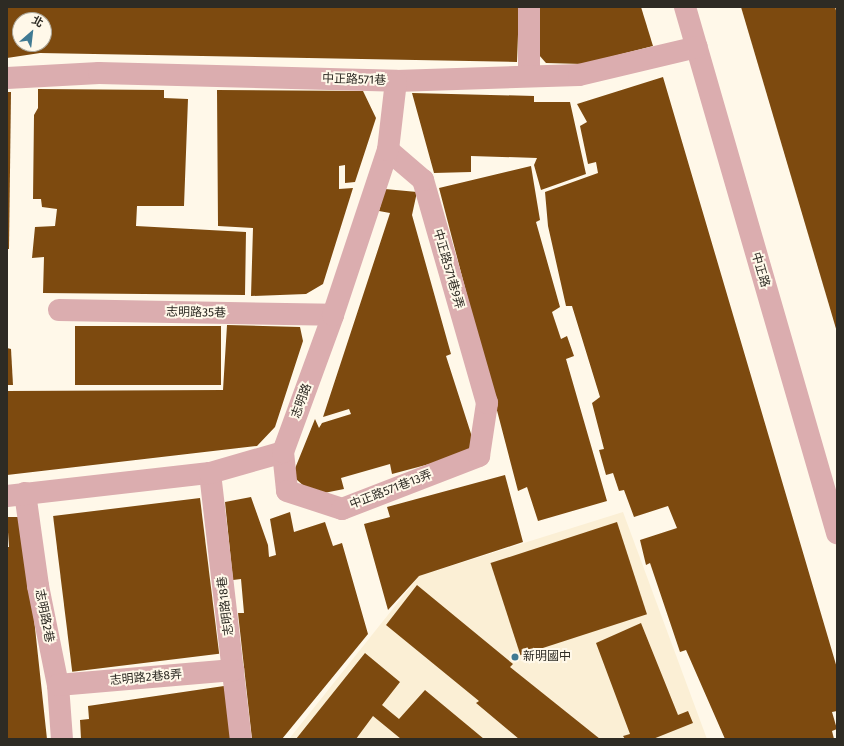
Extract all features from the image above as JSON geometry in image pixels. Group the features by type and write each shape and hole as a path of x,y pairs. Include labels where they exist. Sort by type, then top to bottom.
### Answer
{"street":[{"path":"529,7 529,76"},
{"name":"中正路","path":"685,7 828,477 837,533"},
{"name":"中正路571巷","path":"7,78 99,73 396,81 579,75 697,47"},
{"name":"志明路","path":"283,452 333,315 388,150 396,81"},
{"name":"中正路571巷9弄","path":"388,150 423,180 487,403"},
{"name":"志明路35巷","path":"58,310 333,315"},
{"name":"中正路571巷13弄","path":"283,452 287,491 342,509 479,456 487,403"},
{"path":"16,494 210,473 283,452"},
{"name":"志明路18巷","path":"210,473 241,739"},
{"name":"志明路2巷","path":"16,494 38,586 58,685 62,739"},
{"name":"志明路2巷8弄","path":"58,685 233,670"}],"shaded area":[{"name":"新明國中","path":"623,512 707,739 289,739 419,576"}],"building":[{"path":"7,7 519,7 517,62 40,53 7,58"},
{"path":"537,7 641,7 653,46 583,64 546,63 539,55"},
{"path":"741,7 835,7 837,14 837,332"},
{"path":"663,77 837,668 837,711 832,712 837,729 832,731 834,739 725,739 686,650 680,652 650,563 646,565 640,540 677,528 668,506 634,517 624,490 619,491 613,473 606,475 599,450 604,449 592,403 600,397 572,306 566,306 548,226 545,192 598,173 596,162 588,164 580,126 587,122 577,104"},
{"path":"38,89 164,90 164,98 188,99 184,206 137,206 136,226 246,232 245,295 43,293 44,257 32,258 35,227 55,226 57,209 42,207 41,199 33,199 34,115 38,108"},
{"path":"217,90 363,91 376,118 355,182 345,183 345,165 339,166 339,189 353,188 323,284 306,294 251,296 253,228 218,226"},
{"path":"7,92 11,92 9,249 7,249"},
{"path":"412,93 534,96 534,102 570,102 586,174 541,190 534,165 537,158 471,156 471,172 434,173"},
{"path":"531,166 540,220 536,222 560,307 552,312 561,339 567,336 574,356 566,359 607,501 538,521 527,487 518,491 439,188"},
{"path":"385,189 417,192 412,215 451,354 446,356 473,440 467,454 392,474 390,464 341,478 344,489 314,495 296,479 294,471 315,419 319,428 322,423 351,414 349,409 323,417 390,213 379,211"},
{"path":"227,325 300,327 303,341 275,427 257,446 7,475 7,391 223,390"},
{"path":"75,326 221,326 221,385 75,385"},
{"path":"7,348 11,349 13,385 7,385"},
{"path":"505,475 523,542 419,576 388,610 364,524 390,517 387,507"},
{"path":"251,497 268,545 269,557 276,555 270,519 290,512 294,532 325,522 333,546 342,543 368,634 282,739 252,739 238,613 244,613 241,579 233,580 225,502"},
{"path":"200,498 219,654 72,672 53,516"},
{"path":"7,517 23,517 47,739 7,739 7,547 9,547"},
{"path":"617,522 647,614 520,655 491,563"},
{"path":"417,585 513,664 510,667 600,739 519,739 476,703 479,701 386,625"},
{"path":"641,623 678,715 688,711 693,723 653,739 625,739 623,736 630,734 596,643"},
{"path":"365,653 400,682 382,705 399,719 425,690 484,739 401,739 373,716 356,739 296,739"},
{"path":"224,686 233,739 81,739 80,720 89,719 88,706"}],"place":[{"name":"新明國中","path":"515,657"}]}
